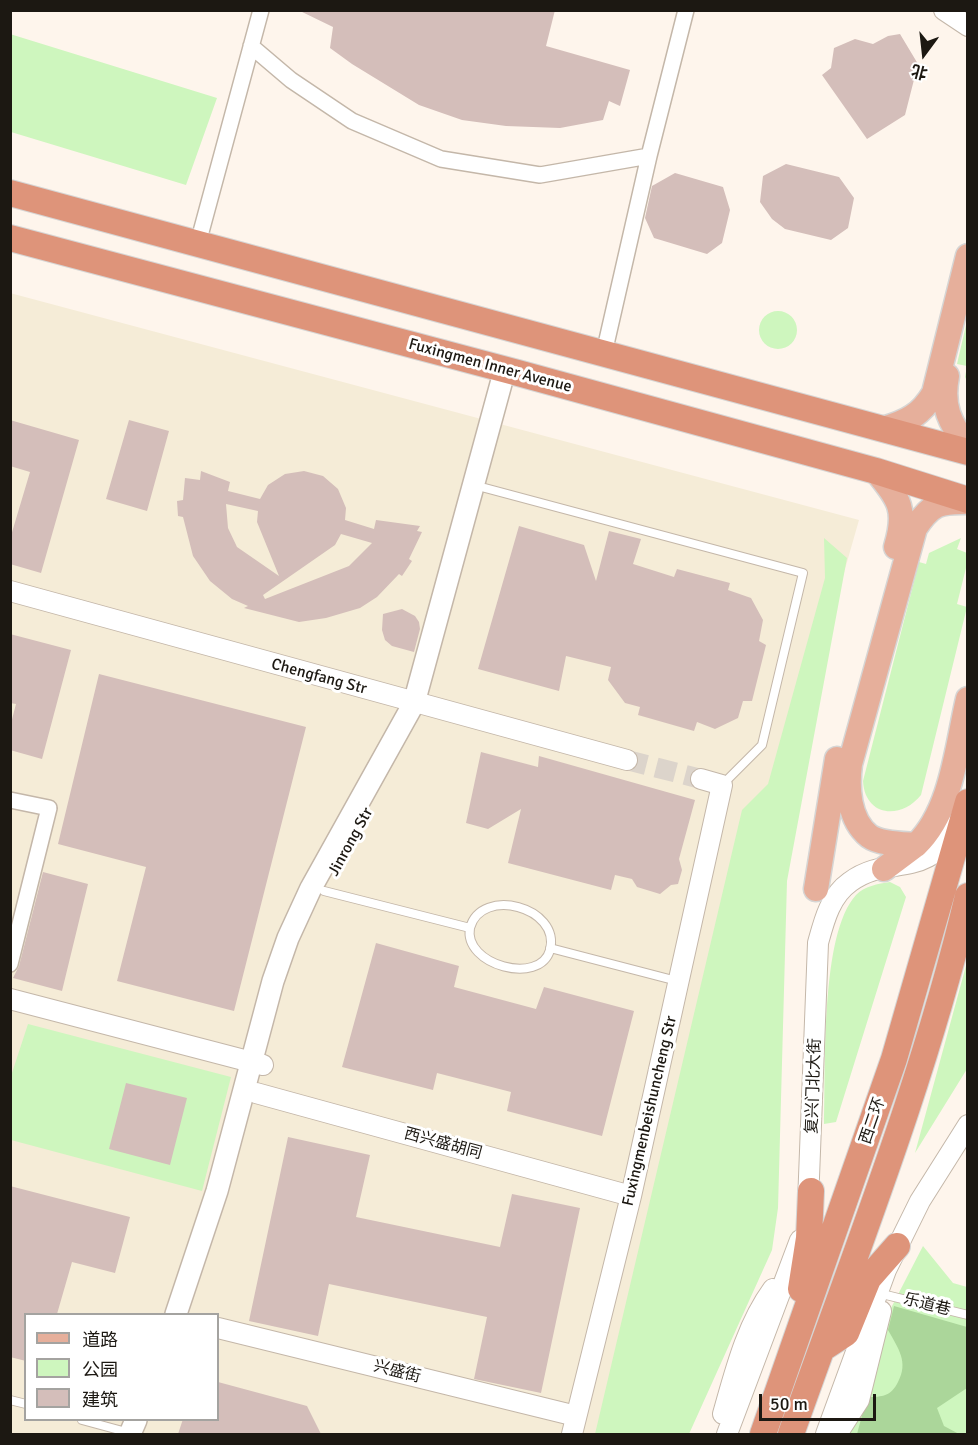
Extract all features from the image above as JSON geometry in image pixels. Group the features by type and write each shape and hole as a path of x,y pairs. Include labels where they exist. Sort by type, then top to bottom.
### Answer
{"highway":[{"path":"10,193 968,450"},
{"name":"Fuxingmen Inner Avenue","path":"10,238 512,371 876,471 968,501"},
{"name":"西二环","path":"763,1434 894,1059 967,803"},
{"name":"西二环","path":"791,1434 922,1067 952,964 968,896"},
{"path":"792,1348 809,1238 811,1191"},
{"path":"821,1350 846,1333 868,1279 897,1246"}],"main road":[{"path":"883,429 909,421 925,409 934,393 968,256"},
{"path":"968,287 943,395 951,424 968,450"},
{"name":"Jinrong Str","path":"188,1313 230,1193 256,1093 257,1064 283,986 303,935 324,891 419,705 485,488 512,371"},
{"path":"176,1313 257,1064 273,981 311,888 419,705 512,371"},
{"path":"816,889 837,760 903,524 902,510 894,493 876,471"},
{"path":"916,845 891,843 869,836 855,817 847,783 850,764 915,528 926,512 943,501 968,501"},
{"path":"884,869 916,845 938,818 968,699"}],"street":[{"path":"198,243 261,10"},
{"path":"604,353 649,156 686,10"},
{"path":"944,10 968,26"},
{"path":"954,10 968,13"},
{"path":"251,46 291,80 352,121 441,159 540,175 649,156"},
{"name":"Chengfang Str","path":"10,591 419,705 627,760"},
{"path":"701,779 722,785"},
{"name":"Fuxingmenbeishuncheng Str","path":"574,1425 631,1196 722,785"},
{"path":"10,800 49,808 10,964"},
{"name":"复兴门北大街","path":"728,1434 794,1260 811,1191 818,943 828,909 838,893 850,881 884,869 920,862 933,856 952,833 967,803"},
{"path":"816,889 818,943"},
{"path":"10,999 257,1064"},
{"name":"西兴盛胡同","path":"256,1093 631,1196"},
{"path":"826,1434 875,1294 897,1246 920,1201 968,1125"},
{"path":"837,1434 859,1400 897,1246"},
{"path":"717,1434 740,1354 754,1321 768,1295 794,1260"},
{"name":"兴盛街","path":"219,1328 574,1425"}],"lane":[{"path":"485,488 803,573 762,745 722,785"},
{"path":"324,891 470,928"},
{"path":"504,905 519,908 533,913 545,922 551,934 550,948 544,961 528,968 498,965 475,948 469,935 470,928 476,915 483,908 504,905"},
{"path":"550,948 678,982"},
{"name":"乐道巷","path":"886,1295 968,1316"},
{"path":"91,1421 135,1431"}],"shaded area":[{"path":"10,293 859,520 598,1434 11,1434"}],"green space":[{"path":"10,34 217,98 186,185 11,132"},
{"path":"778,311 791,317 797,330 791,343 778,349 765,343 759,330 765,317"},
{"path":"967,321 967,366 957,364"},
{"path":"824,538 847,558 787,881 778,1208 772,1250 689,1434 595,1434 742,810 768,784 825,578"},
{"path":"961,538 957,549 967,553 967,564 957,604 967,607 921,795 904,808 885,811 870,802 865,793 863,781 919,562 926,564 929,553"},
{"path":"890,882 900,887 906,897 836,1122 824,1124 827,1004 836,939 844,914 856,895 867,887"},
{"path":"967,962 967,1069 915,1153"},
{"path":"28,1024 231,1077 202,1191 11,1140 11,1076"},
{"path":"923,1246 953,1283 967,1287 967,1434 843,1434 859,1411 878,1368 880,1338 890,1310"},
{"path":"894,1306 967,1327 967,1388 937,1408 944,1426 959,1434 857,1434 867,1397 889,1393 901,1375 901,1355 888,1330"}],"building":[{"path":"298,10 555,10 546,46 630,70 620,106 609,101 603,120 560,128 506,126 462,120 419,105 352,64 330,48 333,27"},
{"path":"900,34 918,64 905,115 867,139 822,75 831,68 834,48 855,39 873,44 888,36"},
{"path":"786,164 839,177 854,198 848,228 831,240 785,229 772,219 760,202 763,176"},
{"path":"675,173 723,187 730,210 722,243 707,254 654,238 645,218 652,186"},
{"path":"10,420 79,440 41,573 10,564 10,539 30,472 10,466"},
{"path":"129,420 169,431 147,511 106,499"},
{"path":"201,471 230,482 228,491 260,499 268,485 285,474 304,471 323,476 338,489 346,508 345,520 374,529 376,520 420,526 417,531 422,532 409,559 412,561 402,576 399,574 377,597 360,608 326,618 299,622 244,608 248,606 232,599 210,581 193,556 183,517 178,516 177,501 183,500 185,478 200,480","holes":["226,504 258,511 257,522 279,576 237,547 228,528","341,534 372,543 349,566 265,599 263,595 335,545"]},
{"path":"519,526 584,545 596,581 609,531 641,539 633,564 674,577 677,569 730,583 728,590 751,598 763,620 759,641 766,645 752,701 743,701 738,718 715,729 697,722 694,731 638,715 640,707 625,703 608,680 611,667 566,656 559,691 478,669"},
{"path":"402,609 415,616 419,622 420,629 414,652 392,646 385,640 382,630 383,614"},
{"path":"10,634 71,650 42,759 10,750 10,727 16,704 10,703"},
{"path":"99,674 306,727 234,1011 117,981 146,867 58,844"},
{"path":"481,752 538,767 539,756 695,800 679,859 682,870 678,884 671,885 660,894 637,887 632,879 615,875 611,890 508,863 521,809 488,829 466,823"},
{"path":"43,872 88,884 62,991 13,978 19,966"},
{"path":"376,943 459,966 454,987 536,1009 544,987 634,1011 602,1136 507,1111 511,1092 437,1073 433,1090 342,1067"},
{"path":"126,1083 187,1098 170,1165 109,1149"},
{"path":"288,1137 370,1155 356,1217 500,1247 512,1194 580,1208 541,1393 474,1379 487,1317 329,1284 318,1336 249,1321"},
{"path":"10,1186 130,1217 115,1273 72,1262 57,1313 24,1313 24,1360 10,1357"},
{"path":"219,1382 307,1406 321,1434 178,1434 182,1421 219,1421"}],"tunnel":[{"path":"627,760 701,779"}]}
